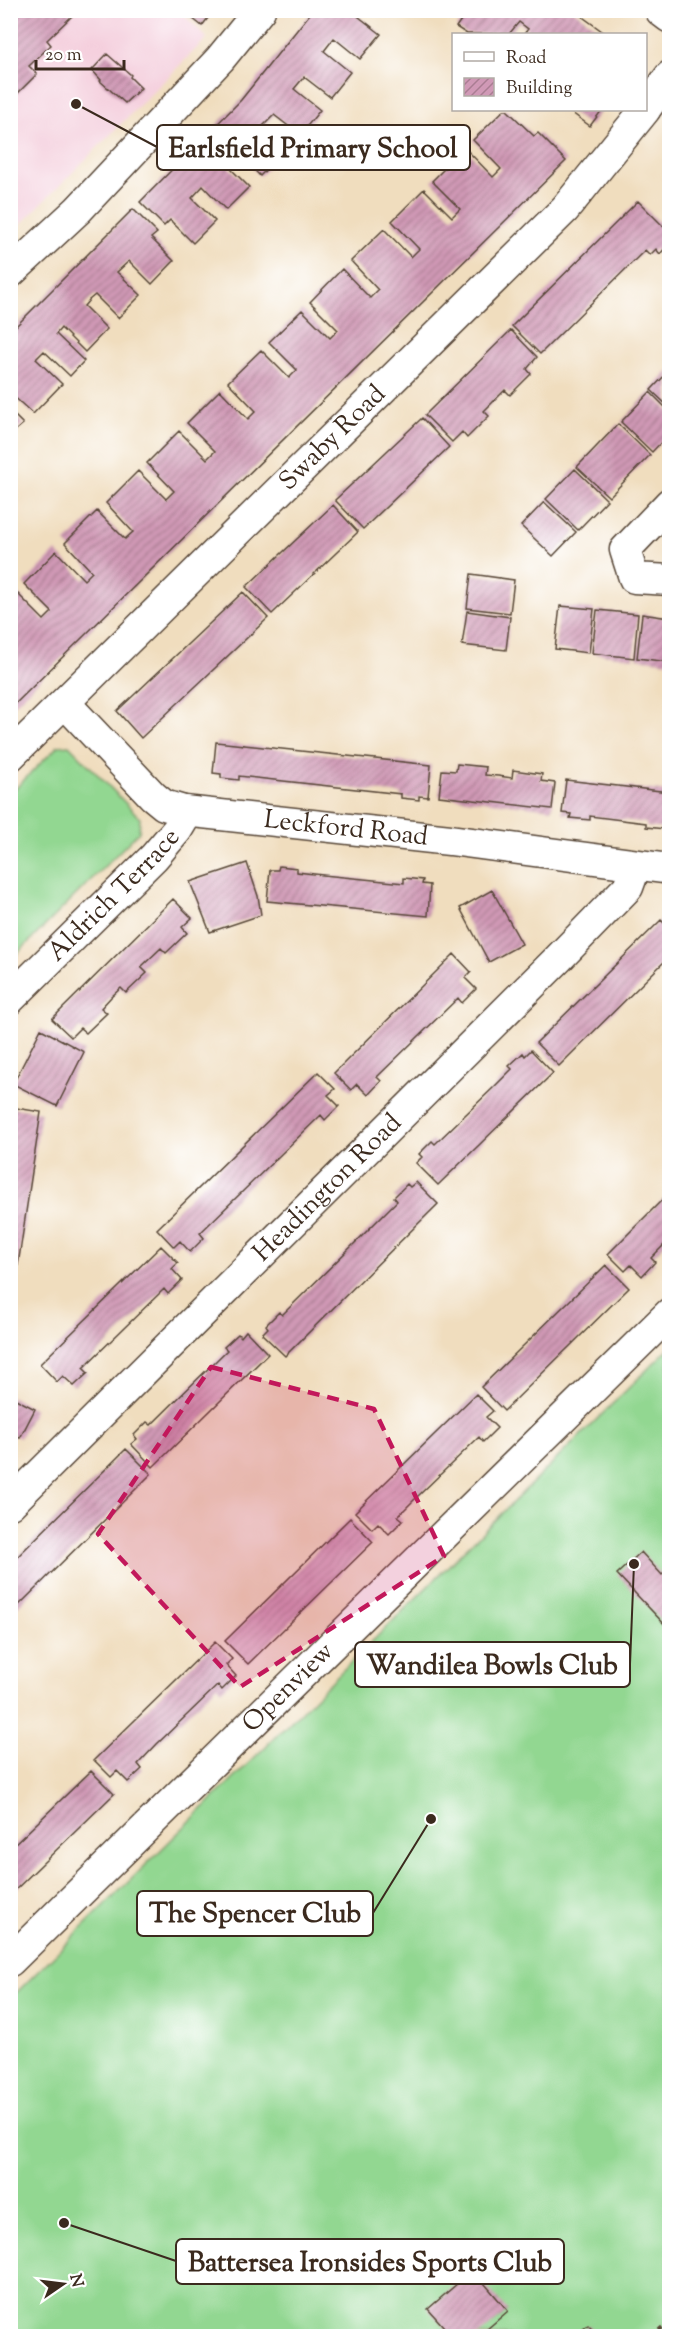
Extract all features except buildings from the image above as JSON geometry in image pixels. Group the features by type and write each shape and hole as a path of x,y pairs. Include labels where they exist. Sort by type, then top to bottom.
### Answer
{"street":[{"path":"10,273 78,210 220,59 260,10"},
{"path":"662,10 669,16"},
{"name":"Swaby Road","path":"647,106 669,76"},
{"name":"Swaby Road","path":"10,756 565,209 643,111"},
{"path":"669,502 625,550 633,578 669,580"},
{"name":"Leckford Road","path":"65,703 153,796 164,805 184,811 450,840 669,869"},
{"name":"Aldrich Terrace","path":"10,999 154,857 177,830 183,820 184,811"},
{"name":"Headington Road","path":"10,1504 582,935 628,887 636,865"},
{"name":"Openview","path":"10,1960 669,1313"}],"path":[{"path":"652,2337 669,2321"}],"highlighted area":[{"path":"211,1367 374,1409 444,1556 240,1687 98,1534"}],"shaded area":[{"path":"11,11 180,11 207,38 11,234"}],"green space":[{"path":"69,745 140,818 139,832 11,960 11,793 58,746"},
{"path":"669,1348 669,2336 11,2336 11,1998"}],"place":[{"name":"Earlsfield Primary School","path":"76,104"},
{"name":"Wandilea Bowls Club","path":"634,1564"},
{"name":"The Spencer Club","path":"431,1819"},
{"name":"Battersea Ironsides Sports Club","path":"64,2223"}]}
